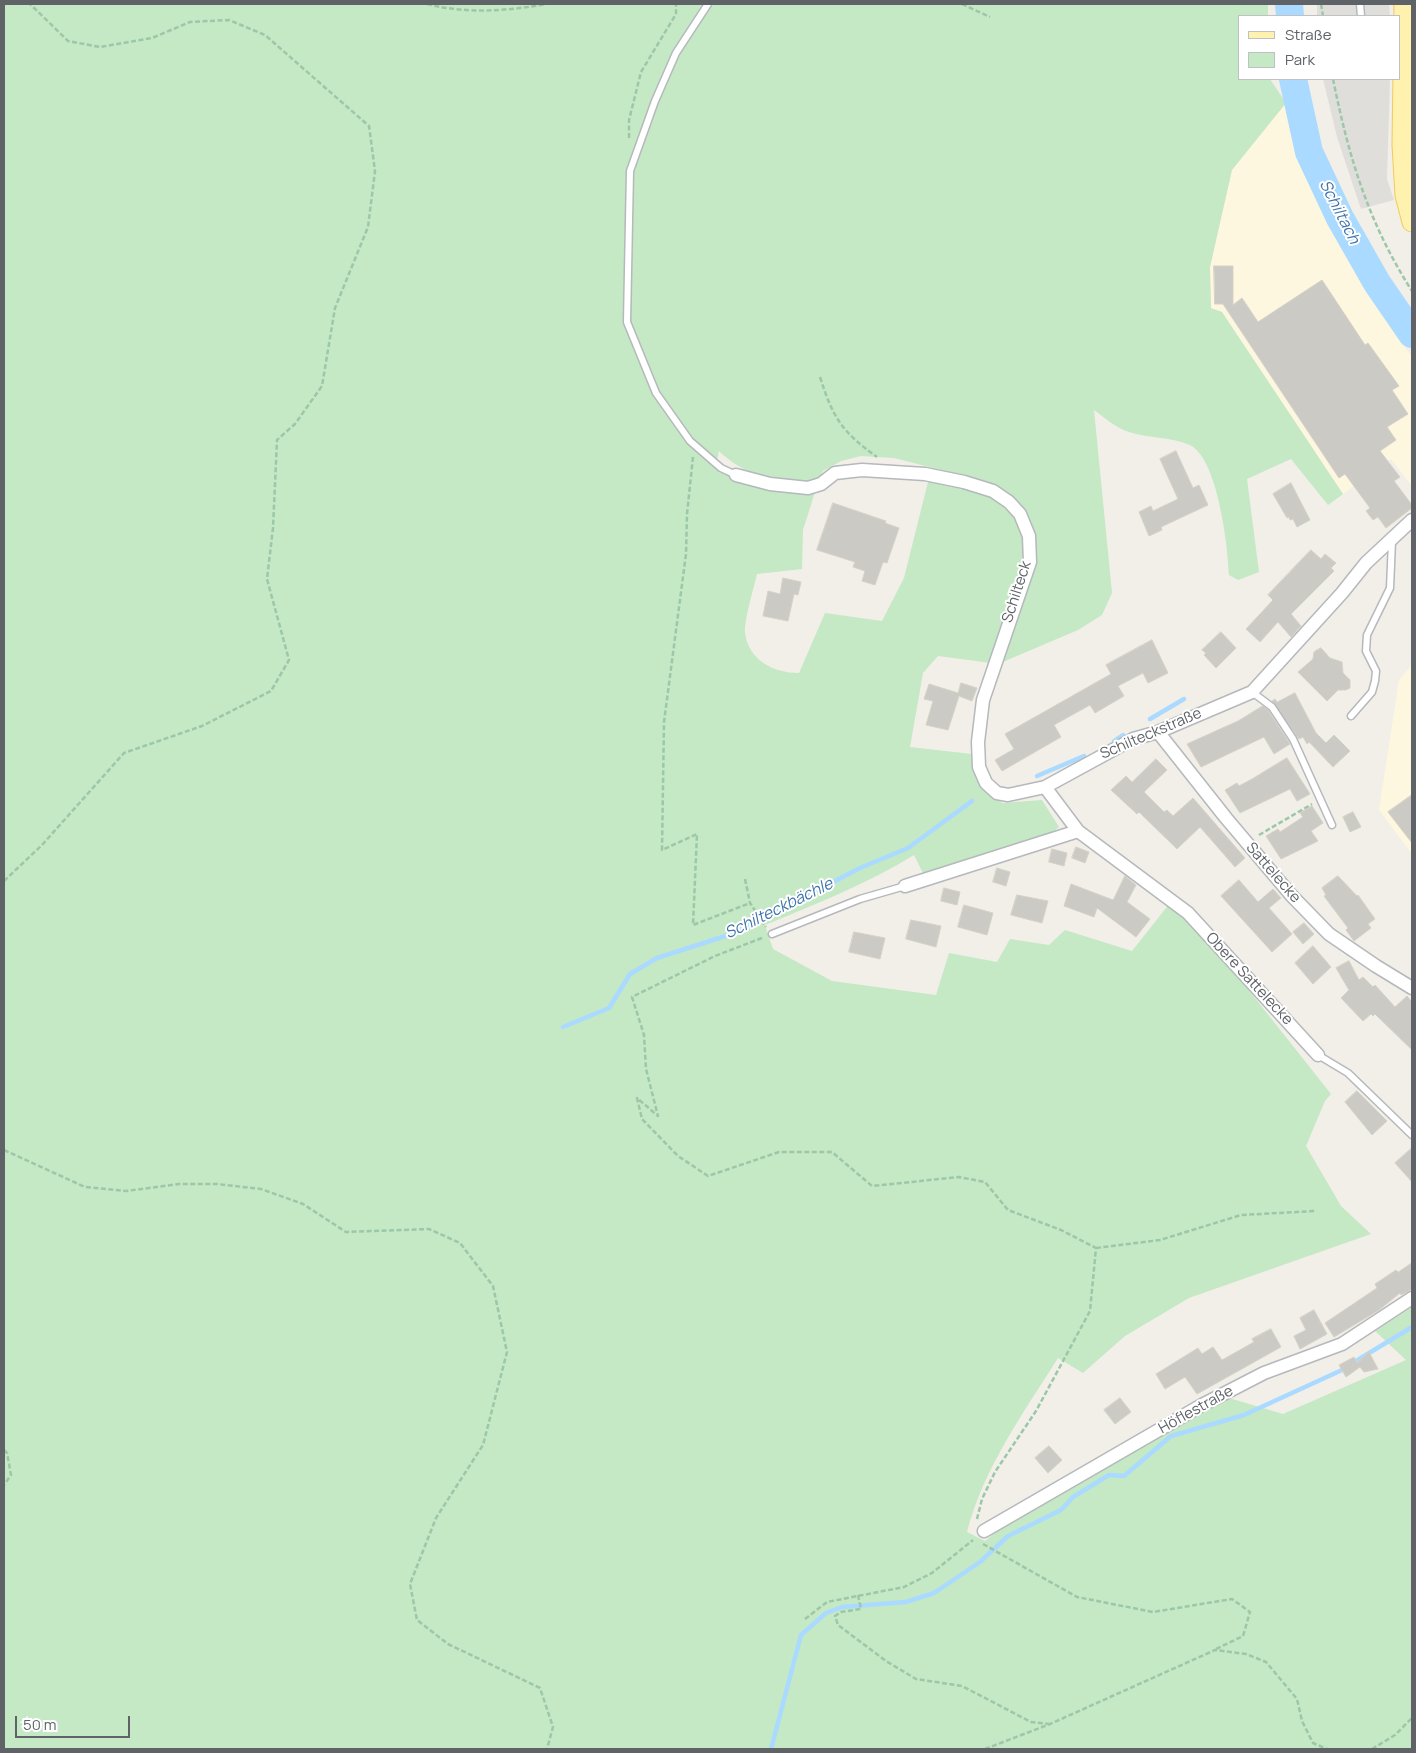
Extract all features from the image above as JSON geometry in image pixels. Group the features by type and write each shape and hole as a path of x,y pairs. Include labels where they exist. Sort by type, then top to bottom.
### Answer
{"main road":[{"path":"1404,4 1402,37 1402,145 1405,195 1411,219"}],"street":[{"name":"Schilteck","path":"736,476 770,484 808,488 815,487 834,473 862,470 925,474 964,482 993,491 1009,502 1020,514 1029,536 1030,562 1008,619 983,700 978,742 979,767 986,783 997,793 1008,795 1046,787"},
{"name":"Schilteckstraße","path":"1046,787 1111,749 1133,739 1158,732 1252,692 1342,593 1366,563 1412,520"},
{"name":"Sattelecke","path":"1158,732 1291,895 1329,934 1412,988"},
{"path":"904,886 1078,831 1046,787"},
{"name":"Obere Sattelecke","path":"1078,831 1188,913 1318,1055"},
{"name":"Höflestraße","path":"984,1531 1202,1405 1264,1373 1342,1344 1412,1298"}],"lane":[{"path":"708,4 676,52 655,101 630,172 627,322 656,393 690,441 722,468 736,476"},
{"path":"1351,716 1372,692 1375,681 1376,670 1366,651 1367,635 1390,588 1392,538"},
{"path":"1252,692 1272,707 1293,739 1332,825"},
{"path":"772,934 860,899 904,886"},
{"name":"Obere Sattelecke","path":"1318,1055 1348,1073 1412,1135"}],"path":[{"path":"4,881 42,845 124,753 202,726 271,691 289,660 267,579 273,528 277,440 295,424 322,386 335,308 368,227 375,171 369,126 265,35 229,20 190,22 152,38 100,48 68,41 30,4"},
{"path":"427,4 444,8 485,11 547,4"},
{"path":"630,172 629,120 641,72 676,14 676,4"},
{"path":"962,4 990,17"},
{"path":"1333,80 1346,141 1369,213 1385,247 1412,291"},
{"path":"820,377 830,409 842,427 860,445 898,472"},
{"path":"695,444 687,514 686,554 664,722 662,850 697,834 693,925 750,903"},
{"path":"1247,843 1319,799"},
{"path":"745,879 750,903 761,922"},
{"path":"772,934 715,956 632,997 644,1035 646,1069 658,1116 637,1098 642,1119 678,1156 708,1176 779,1152 832,1152 872,1186 959,1177 985,1182 1008,1210 1061,1230 1096,1248 1160,1240 1241,1215 1314,1211"},
{"path":"4,1150 86,1187 126,1191 179,1184 217,1184 261,1189 303,1204 346,1232 429,1229 460,1243 493,1286 507,1352 484,1445 436,1518 410,1584 417,1620 432,1632 448,1644 540,1688 553,1727 547,1749"},
{"path":"805,1619 827,1602 858,1594 877,1594 904,1587 932,1573 984,1531 976,1524 982,1499 995,1472 1036,1411 1090,1311 1096,1248"},
{"path":"4,1450 7,1454 11,1475 4,1485"},
{"path":"984,1545 1077,1597 1153,1612 1232,1599 1250,1612 1243,1636 1050,1724 985,1749"},
{"path":"858,1594 861,1609 841,1612 835,1616 838,1624 886,1661 916,1679 962,1686 1031,1722 1050,1724"},
{"path":"1215,1650 1246,1654 1266,1662 1297,1699 1302,1721 1314,1743 1327,1749"},
{"path":"1372,1749 1395,1735 1412,1718"}],"shaded area":[{"path":"1317,4 1389,4 1390,15 1317,15"},
{"path":"1323,80 1390,80 1387,179 1394,200 1361,209 1337,137"},
{"path":"1286,103 1299,153 1311,184 1322,188 1382,314 1412,357 1412,486 1391,459 1343,494 1222,312 1211,309 1210,267 1232,170"},
{"path":"1412,665 1412,854 1379,810 1399,680"}],"green space":[{"path":"4,4 1268,4 1268,15 1238,15 1238,80 1271,80 1286,103 1232,170 1210,267 1211,308 1222,312 1343,494 1328,505 1291,459 1247,479 1259,572 1238,580 1229,575 1220,505 1208,467 1200,453 1190,445 1182,442 1126,431 1094,410 1112,593 1102,615 1078,630 998,664 1034,551 1010,499 981,480 894,458 861,456 841,461 823,471 819,481 805,482 778,480 753,473 729,460 719,451 715,469 739,480 815,492 803,530 802,569 757,574 745,627 747,642 751,650 763,663 780,671 799,673 825,613 882,621 904,578 929,478 965,486 991,495 1011,513 1025,541 1025,554 1019,585 991,663 938,656 923,673 910,747 972,754 976,770 982,781 1002,803 1042,800 1059,827 1046,838 924,875 914,855 860,884 765,925 773,949 832,981 936,995 949,953 997,962 1010,939 1049,945 1065,930 1132,951 1170,903 1247,988 1331,1094 1325,1101 1306,1146 1341,1206 1371,1234 1189,1298 1125,1336 1083,1373 1058,1358 1018,1420 994,1463 974,1509 967,1532 985,1541 1006,1524 1229,1398 1283,1414 1406,1360 1375,1331 1412,1307 1412,1749 4,1749"}],"building":[{"path":"1214,266 1233,266 1233,305 1242,298 1258,322 1322,280 1365,345 1368,343 1399,386 1392,390 1408,414 1387,427 1396,440 1380,451 1400,477 1394,481 1412,505 1412,508 1386,528 1378,517 1373,520 1366,511 1370,508 1345,474 1339,478 1223,304 1215,304"},
{"path":"1176,451 1193,488 1199,485 1208,505 1161,527 1162,530 1149,536 1139,512 1151,506 1153,511 1178,499 1160,459"},
{"path":"1291,483 1310,520 1297,527 1293,519 1287,518 1273,494"},
{"path":"833,503 886,521 885,523 899,528 887,563 883,562 875,585 862,581 865,571 853,567 855,562 817,550"},
{"path":"1311,550 1321,559 1325,554 1336,563 1331,568 1334,571 1291,614 1301,626 1291,637 1278,622 1260,642 1246,629 1273,600 1268,595"},
{"path":"783,578 801,582 798,595 794,594 788,621 763,616 768,591 780,594"},
{"path":"1221,632 1236,648 1216,668 1202,650"},
{"path":"1152,640 1168,673 1148,683 1143,673 1118,686 1124,696 1095,713 1090,705 1054,725 1061,737 1002,771 995,760 1014,749 1005,734 1111,674 1106,665"},
{"path":"1321,648 1330,658 1342,662 1343,673 1350,680 1350,688 1338,690 1327,701 1298,672 1313,659 1314,652"},
{"path":"961,683 977,688 972,701 959,696 948,730 926,725 933,701 924,699 929,684 958,693"},
{"path":"1295,693 1316,733 1326,743 1334,735 1350,751 1333,767 1309,742 1307,744 1303,737 1299,739 1272,701 1275,699 1277,702"},
{"path":"1263,706 1268,710 1290,744 1274,754 1264,737 1201,767 1187,744 1238,721"},
{"path":"1287,758 1310,794 1297,801 1290,789 1240,813 1225,790 1237,783 1239,786"},
{"path":"1156,759 1167,770 1144,792 1164,812 1167,810 1173,816 1193,798 1245,858 1235,867 1200,827 1177,849 1139,812 1137,814 1111,790 1126,776 1132,782"},
{"path":"1412,795 1412,843 1388,812"},
{"path":"1312,806 1323,823 1311,831 1318,841 1281,859 1266,836 1278,829 1280,832 1303,817 1300,813"},
{"path":"1353,812 1361,827 1350,832 1343,817"},
{"path":"1076,847 1089,852 1085,863 1072,858"},
{"path":"1052,849 1067,853 1064,866 1049,862"},
{"path":"997,868 1010,872 1006,886 993,882"},
{"path":"1125,876 1136,885 1127,902 1150,919 1136,937 1097,908 1094,917 1064,906 1071,884 1113,900"},
{"path":"1338,876 1358,895 1375,919 1368,924 1371,928 1354,941 1346,930 1348,928 1324,896 1326,895 1322,888"},
{"path":"1239,880 1258,902 1273,889 1281,898 1269,908 1292,934 1272,952 1221,896"},
{"path":"944,888 960,892 957,905 941,901"},
{"path":"1017,895 1048,901 1042,923 1011,915"},
{"path":"964,905 993,913 987,935 958,927"},
{"path":"911,920 941,926 936,947 906,939"},
{"path":"1304,923 1314,934 1303,944 1293,932"},
{"path":"854,932 885,938 880,959 849,952"},
{"path":"1313,946 1331,967 1313,984 1295,963"},
{"path":"1349,961 1359,980 1363,977 1373,987 1375,985 1395,1007 1407,996 1412,1002 1412,1050 1375,1014 1373,1016 1371,1014 1363,1021 1341,998 1349,990 1336,968"},
{"path":"1357,1091 1387,1121 1372,1135 1345,1102"},
{"path":"1412,1148 1412,1182 1395,1163"},
{"path":"1412,1263 1412,1289 1401,1295 1400,1293 1379,1310 1334,1337 1325,1323 1377,1288 1375,1284 1396,1270 1398,1272"},
{"path":"1314,1310 1327,1334 1300,1349 1294,1336 1306,1330 1300,1318"},
{"path":"1271,1329 1281,1347 1197,1394 1185,1377 1165,1389 1156,1374 1198,1348 1202,1354 1213,1347 1222,1360 1254,1342 1252,1339"},
{"path":"1369,1352 1378,1369 1364,1372 1360,1367 1346,1377 1339,1365 1354,1357 1357,1363"},
{"path":"1120,1398 1131,1412 1115,1424 1104,1410"},
{"path":"1049,1446 1062,1460 1048,1473 1035,1458"}],"waterway":[{"name":"Schiltach","path":"1289,4 1290,15"},
{"name":"Schiltach","path":"1293,80 1309,152 1340,218 1377,283 1412,334"},
{"name":"Schilteckbächle","path":"1150,719 1184,699"},
{"name":"Schilteckbächle","path":"1114,741 1123,735"},
{"name":"Schilteckbächle","path":"1037,776 1084,756"},
{"name":"Schilteckbächle","path":"563,1027 609,1008 630,974 657,958 735,933 860,868 908,848 972,801"},
{"path":"1356,1361 1412,1327"},
{"path":"771,1749 801,1635 826,1613 842,1607 906,1602 934,1593 980,1562 1008,1536 1061,1510 1073,1497 1109,1475 1124,1476 1171,1436 1244,1415 1342,1370"}]}
